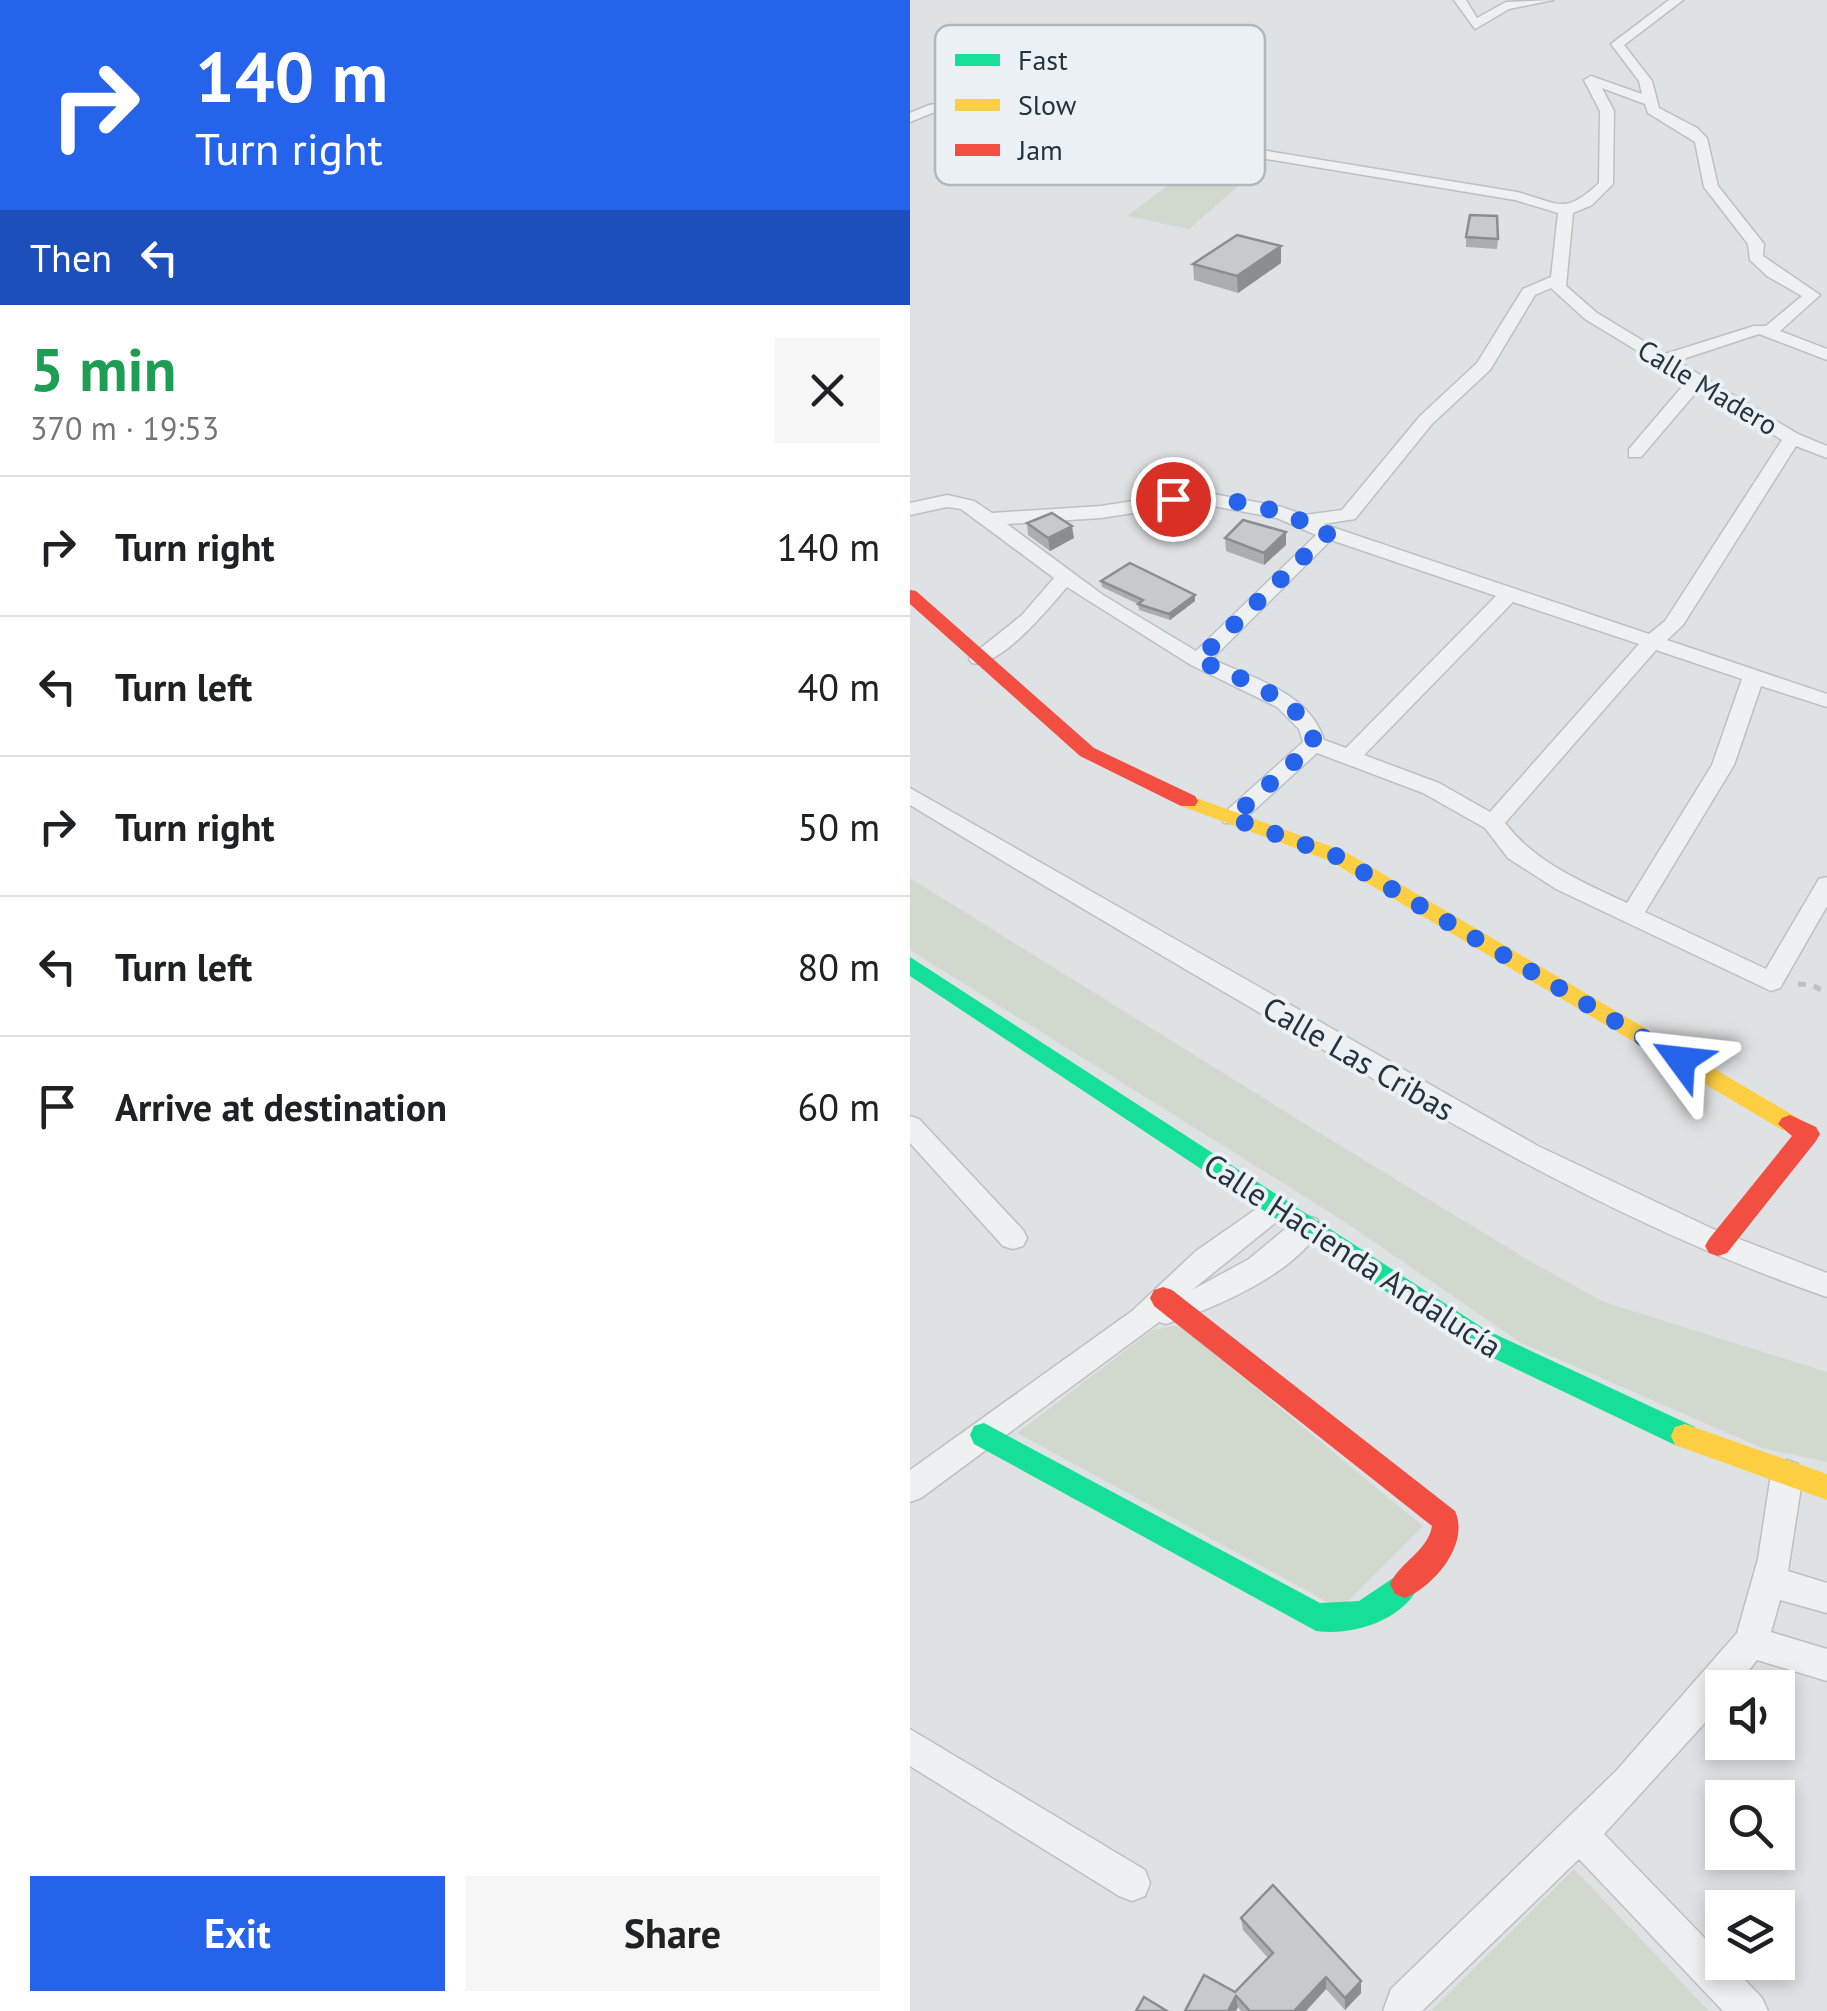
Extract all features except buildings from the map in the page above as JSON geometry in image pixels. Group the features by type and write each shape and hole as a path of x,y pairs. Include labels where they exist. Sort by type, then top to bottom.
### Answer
{"street":[{"path":"1460,0 1476,25 1506,6 1547,0"},
{"path":"1677,0 1617,44 1645,81 1654,110 1692,130 1702,140 1712,186 1756,244 1755,257 1772,273 1812,295 1770,331"},
{"path":"1265,155 1517,196 1566,211 1587,202 1606,184 1607,112 1591,80 1650,100"},
{"path":"910,118 935,108"},
{"path":"1304,521 1348,515 1426,420 1484,366 1529,292 1558,280 1566,211"},
{"name":"Calle Madero","path":"1558,280 1558,287 1591,316 1792,438 1827,453"},
{"path":"1662,360 1747,330 1770,331 1827,355"},
{"path":"1635,453 1697,380"},
{"path":"1494,823 1650,644 1673,624 1792,438"},
{"path":"991,520 1088,514 1197,497 1223,499 1304,521 1328,533 1650,644 1827,701"},
{"path":"910,509 938,501 957,502 991,520 1065,577 1198,660 1257,686 1295,711 1313,731 1314,744"},
{"path":"1198,660 1328,533"},
{"path":"978,659 1029,619 1065,577"},
{"path":"910,595 1087,752 1232,818 1336,856 1808,1134 1718,1246"},
{"path":"1350,757 1508,595"},
{"path":"1630,917 1723,765 1752,679"},
{"path":"1314,744 1432,788 1494,823 1516,853 1630,917 1770,982 1827,884"},
{"path":"1232,818 1314,744"},
{"name":"Calle Las Cribas","path":"910,795 1150,939 1535,1158 1612,1199 1718,1246 1827,1285"},
{"name":"Calle Hacienda Andalucía","path":"916,978 1477,1338 1653,1424 1827,1487"},
{"path":"910,1126 1013,1238"},
{"path":"910,1488 1160,1309 1206,1259 1274,1207"},
{"path":"1160,1309 1234,1286 1274,1259 1307,1227"},
{"path":"1206,1259 1234,1286"},
{"path":"984,1435 1316,1617 1337,1624 1355,1622 1374,1612 1442,1543 1447,1536 1445,1520 1160,1309"},
{"path":"1402,2011 1404,2002 1580,1835 1694,1716 1751,1642 1772,1582 1787,1474"},
{"path":"1772,1582 1827,1598"},
{"path":"1751,1642 1827,1664"},
{"path":"910,1746 1132,1883"},
{"path":"1580,1835 1749,2011"}],"shaded area":[{"path":"1168,185 1240,185 1189,229 1127,216"},
{"path":"910,878 1310,1127 1604,1302 1827,1372 1827,1462 1762,1448 1521,1343 1345,1222 910,950"},
{"path":"1179,1325 1423,1526 1340,1609 1017,1433 1152,1330"},
{"path":"1574,1869 1709,2011 1431,2011"}],"traffic: fast":[{"path":"910,965 1477,1338 1685,1436"},
{"path":"984,1435 1316,1617 1342,1619 1365,1613 1405,1584"}],"traffic: slow":[{"path":"1188,801 1337,856 1790,1124"},
{"path":"1685,1436 1827,1487"}],"traffic: jam":[{"path":"910,595 1087,752 1188,801"},
{"path":"1718,1246 1808,1134 1790,1124"},
{"path":"1163,1298 1445,1520 1440,1547 1405,1584"}],"route":[{"path":"1173,499 1223,499 1282,512 1328,533 1198,660 1257,686 1295,711 1313,731 1314,744 1232,818 1336,856 1681,1060"}]}
